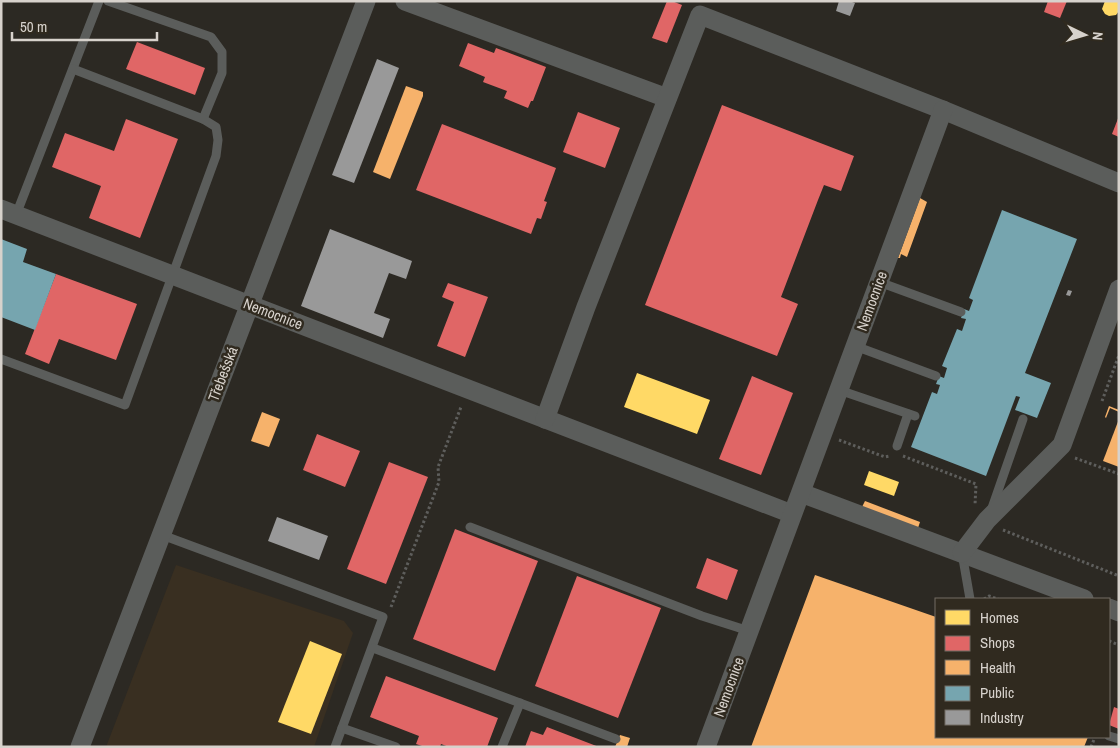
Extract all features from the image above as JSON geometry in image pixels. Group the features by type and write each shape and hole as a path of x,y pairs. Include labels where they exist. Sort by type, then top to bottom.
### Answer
{"street":[{"name":"Třebešská","path":"80,747 366,1"},
{"path":"405,1 667,98"},
{"path":"545,419 700,16 943,110 1119,183"},
{"name":"Nemocnice","path":"706,747 943,110"},
{"name":"Nemocnice","path":"9,212 792,514"},
{"path":"962,553 996,521 1062,445 1119,289"},
{"path":"801,493 1081,598"}],"lane":[{"path":"9,212 73,69 99,1"},
{"path":"108,1 211,37 222,52 222,73 203,119"},
{"path":"1,359 125,405 216,156 218,140 216,127 203,119 73,69"},
{"path":"879,282 961,312"},
{"path":"855,346 936,376"},
{"path":"839,390 912,415 897,446"},
{"path":"996,521 1023,419"},
{"path":"470,527 702,616 749,631"},
{"path":"162,535 383,617 335,747"},
{"path":"962,553 970,598"},
{"path":"373,648 616,739"},
{"path":"502,747 520,702"},
{"path":"342,728 396,747"}],"path":[{"path":"1102,400 1119,355"},
{"path":"383,617 392,606 440,482 438,467 468,389"},
{"path":"822,434 885,456 893,456"},
{"path":"902,455 976,484 974,506 996,521 998,529 1119,576"},
{"path":"1074,457 1119,474"}],"shaded area":[{"path":"176,565 344,621 353,633 314,747 106,747"}],"building: Homes":[{"path":"1105,1 1117,1 1119,3 1119,11 1116,15 1109,16 1105,14 1102,9"},
{"path":"637,373 710,400 697,434 624,407"},
{"path":"869,471 899,482 894,496 864,485"},
{"path":"310,641 342,654 311,734 278,722"}],"building: Shops":[{"path":"667,1 682,5 667,43 652,38"},
{"path":"1048,1 1067,1 1060,18 1044,12"},
{"path":"137,42 205,68 195,95 126,69"},
{"path":"468,43 494,53 496,48 546,67 533,101 531,101 528,108 504,98 507,91 483,82 485,77 459,66"},
{"path":"722,105 854,156 841,191 824,185 818,200 781,297 798,304 777,356 645,305"},
{"path":"578,112 620,128 605,168 563,152"},
{"path":"1119,116 1119,137 1112,134"},
{"path":"126,119 178,139 140,238 89,218 101,186 52,167 65,133 114,151"},
{"path":"442,124 556,168 544,201 547,202 541,219 537,218 531,234 416,190"},
{"path":"56,274 137,304 116,360 59,339 49,364 25,354"},
{"path":"448,283 488,297 465,357 437,346 454,302 442,297"},
{"path":"752,376 793,393 761,475 719,459"},
{"path":"317,434 360,451 345,487 303,470"},
{"path":"389,462 428,477 386,584 347,569"},
{"path":"455,529 538,561 495,671 413,639"},
{"path":"707,558 738,570 727,600 696,588"},
{"path":"577,576 661,608 618,718 535,686"},
{"path":"386,676 498,718 487,747 449,747 441,744 440,747 425,747 416,744 419,736 370,717"},
{"path":"1114,707 1119,709 1119,729 1110,725"},
{"path":"547,727 599,747 525,747 531,731 543,735"}],"building: Health":[{"path":"406,86 423,92 423,96 390,179 373,172"},
{"path":"920,198 927,202 907,257 901,254 900,258 898,258"},
{"path":"1109,406 1119,410 1119,412 1110,408 1106,418 1105,417"},
{"path":"262,412 280,419 269,447 251,441"},
{"path":"1119,419 1119,467 1103,461"},
{"path":"865,501 920,522 918,528 862,507"},
{"path":"815,575 935,617 935,738 1088,738 1084,747 751,747"},
{"path":"620,735 630,738 627,747 615,747"}],"building: Public":[{"path":"1002,210 1077,239 1025,373 1051,383 1037,418 1015,410 1020,397 1016,396 986,476 911,447 932,392 937,394 940,385 936,384 939,376 944,378 947,368 942,366 957,329 962,331 966,319 961,318 964,309 969,311 973,300 969,298"},
{"path":"1,239 27,249 23,262 56,274 35,330 1,317"}],"building: Industry":[{"path":"839,1 855,3 850,16 836,11"},
{"path":"377,59 399,68 354,183 332,175"},
{"path":"330,229 412,261 406,279 389,273 374,313 390,319 383,338 301,306"},
{"path":"1068,290 1072,291 1070,296 1066,295"},
{"path":"277,517 328,536 319,560 268,541"}]}
